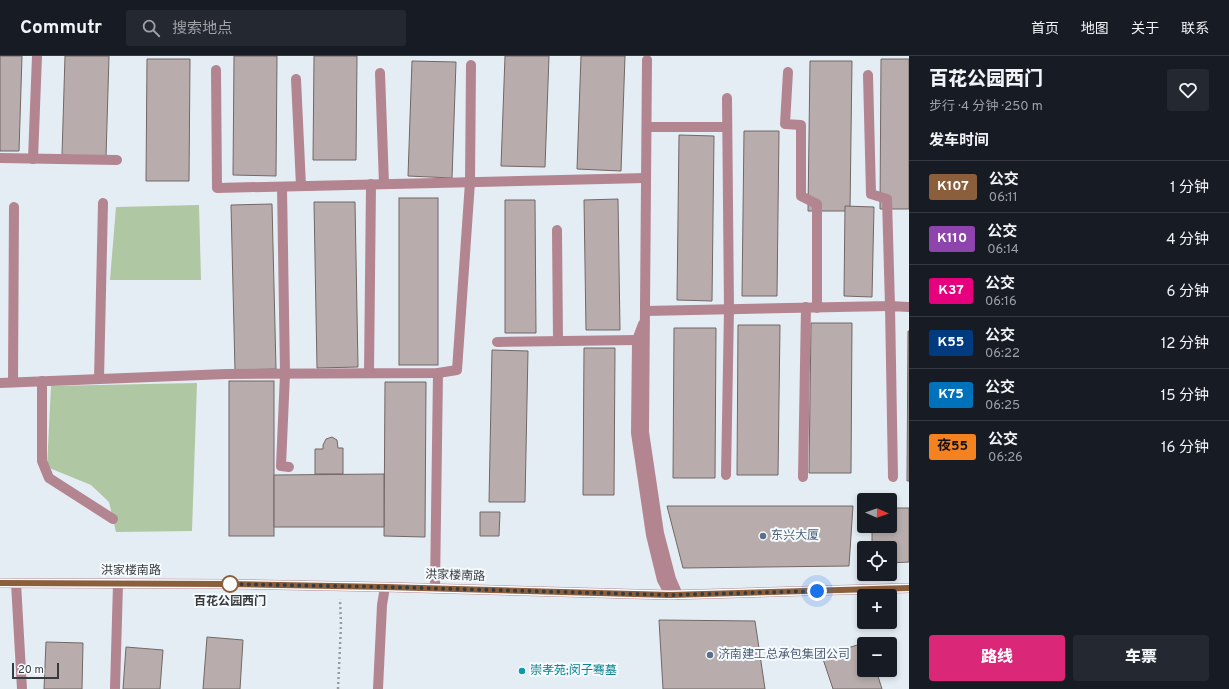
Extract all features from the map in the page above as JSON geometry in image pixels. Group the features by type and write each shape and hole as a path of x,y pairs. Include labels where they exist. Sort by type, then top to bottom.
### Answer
{"street":[{"path":"33,159 37,56"},
{"path":"647,60 644,432 659,533 674,595"},
{"path":"0,383 226,374 438,372 457,370 470,182 471,66"},
{"path":"216,70 217,188 646,178"},
{"path":"788,72 785,124 801,125 801,196 817,204 817,308"},
{"path":"380,73 384,184"},
{"path":"868,75 871,194 887,199 893,477"},
{"path":"296,79 301,186"},
{"path":"726,475 729,309 727,98"},
{"path":"647,127 728,127"},
{"path":"0,158 117,160"},
{"path":"369,373 370,184"},
{"path":"282,187 285,374 281,466 289,467"},
{"path":"99,379 103,203"},
{"path":"13,382 14,207"},
{"path":"557,230 558,341"},
{"path":"645,316 729,309 890,306 909,307"},
{"path":"803,477 806,307"},
{"path":"645,316 637,340 636,434 651,536 662,580 674,595"},
{"path":"497,342 637,340"},
{"path":"435,588 438,372"},
{"path":"42,381 42,461 49,478 113,519"},
{"name":"洪家楼南路","path":"0,583 385,587 674,595 909,588"},
{"path":"16,584 22,689"},
{"path":"115,689 118,584"},
{"path":"378,689 382,605 385,587"}],"path":[{"path":"338,689 341,625 340,599"}],"green space":[{"path":"199,205 201,280 110,280 116,207"},
{"path":"197,383 192,531 116,532 109,502 91,485 47,467 51,386"}],"building":[{"path":"0,56 22,56 19,151 0,151"},
{"path":"65,56 109,56 106,157 62,155"},
{"path":"234,56 277,56 276,176 233,175"},
{"path":"314,56 357,56 356,160 313,160"},
{"path":"505,56 549,56 545,167 501,166"},
{"path":"581,56 625,56 621,171 577,169"},
{"path":"147,59 190,59 189,181 146,181"},
{"path":"881,59 909,59 909,209 880,209"},
{"path":"412,61 456,62 452,178 408,176"},
{"path":"810,61 852,61 850,211 808,211"},
{"path":"744,131 779,131 777,296 742,296"},
{"path":"679,135 714,136 712,301 677,300"},
{"path":"399,198 438,198 438,365 399,365"},
{"path":"618,199 620,330 586,330 584,200"},
{"path":"505,200 535,200 536,333 505,333"},
{"path":"314,202 355,202 358,367 317,368"},
{"path":"272,204 276,369 235,370 231,205"},
{"path":"845,206 874,207 872,297 844,296"},
{"path":"811,323 852,323 851,473 809,473"},
{"path":"738,325 780,325 778,475 737,475"},
{"path":"674,328 716,328 715,478 673,478"},
{"path":"908,331 909,481 907,481"},
{"path":"584,348 615,348 614,495 583,495"},
{"path":"492,350 528,351 525,502 489,502"},
{"path":"229,381 274,381 274,536 229,536"},
{"path":"385,382 426,382 425,537 384,536"},
{"path":"332,437 337,440 338,448 343,448 343,474 315,474 315,449 323,449 326,439"},
{"path":"384,474 384,527 274,527 274,475"},
{"name":"东兴大厦","path":"667,506 853,506 849,566 683,568"},
{"path":"897,508 909,508 909,562 897,563 897,541 872,541 872,533 897,533"},
{"path":"480,512 500,512 499,536 480,536"},
{"name":"济南建工总承包集团公司","path":"659,620 755,621 765,689 663,689"},
{"path":"207,637 243,640 240,689 203,689"},
{"path":"46,642 83,643 82,689 44,689"},
{"path":"857,645 857,677 878,677 882,689 833,689 822,656"},
{"path":"126,647 163,650 160,689 123,689"}],"bus line":[{"name":"K107","path":"0,583 225,584 670,595 909,588"}],"place":[{"name":"东兴大厦","path":"763,536"},
{"name":"百花公园西门","path":"230,584"},
{"name":"济南建工总承包集团公司","path":"710,655"},
{"name":"崇孝苑;闵子骞墓","path":"522,671"}],"route":[{"path":"230,584 225,584 670,595 817,591"}]}
